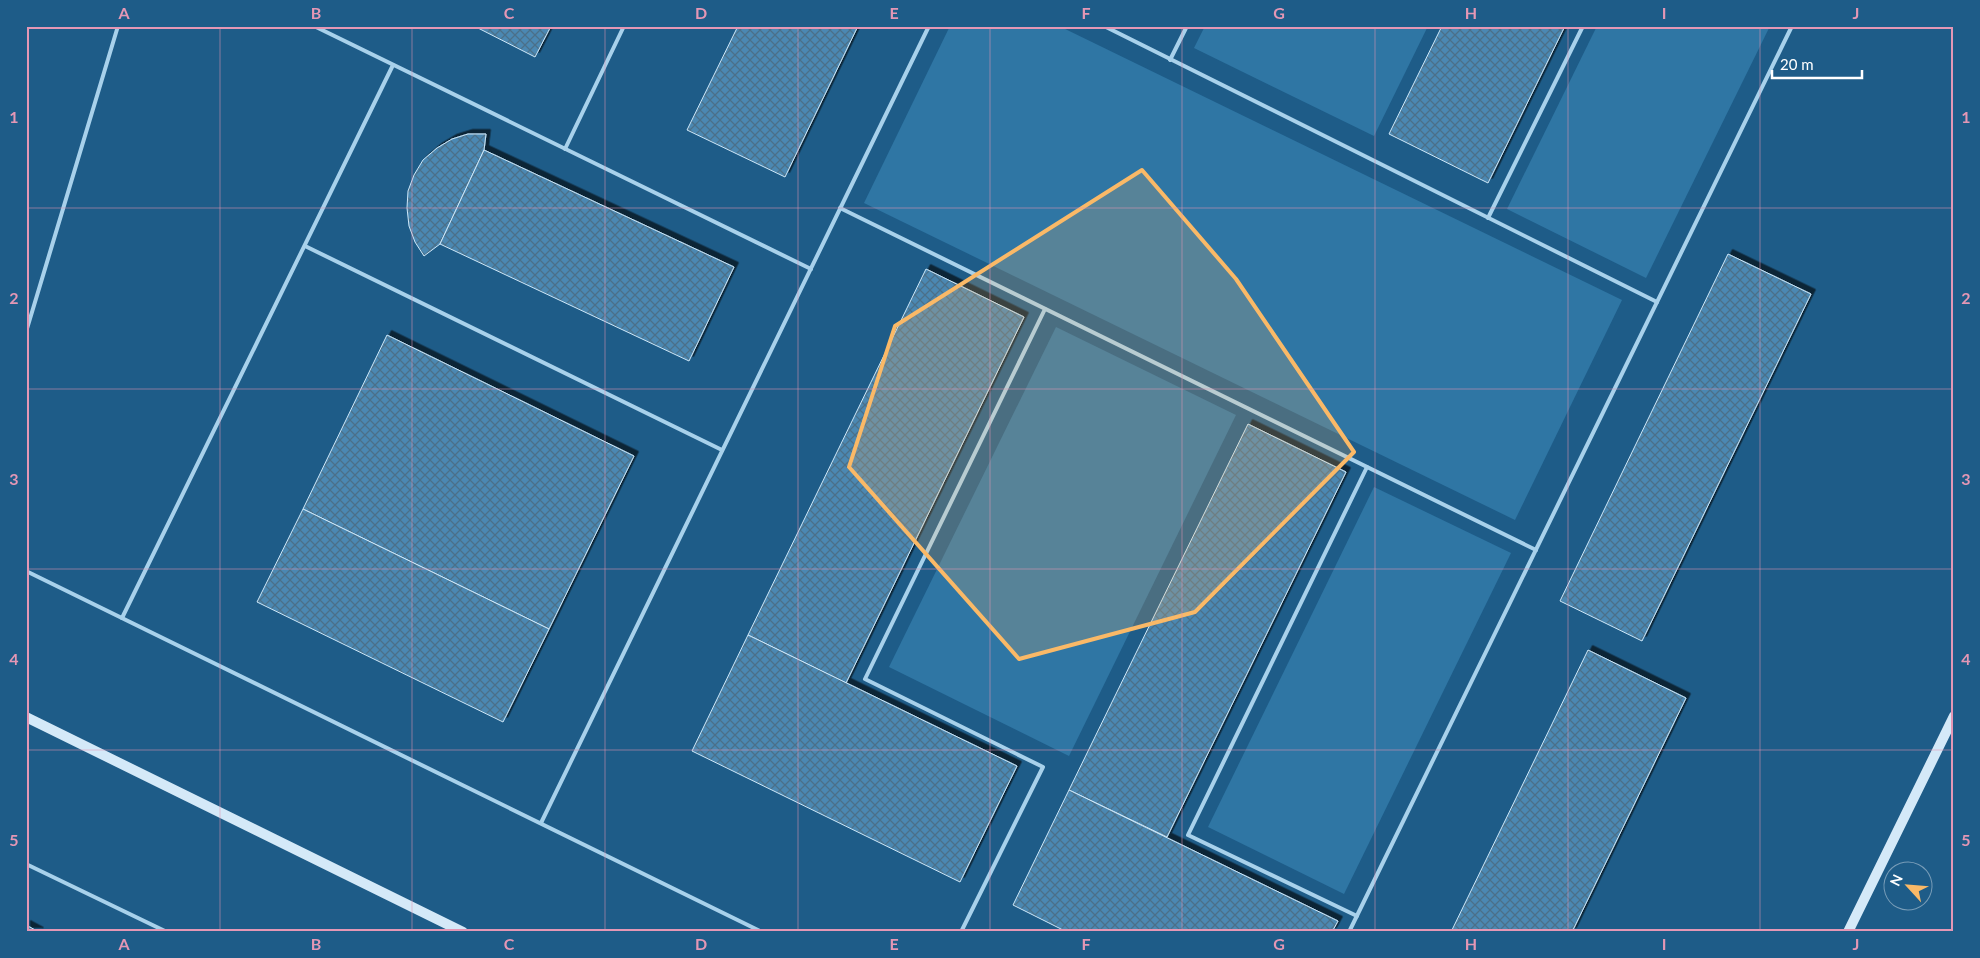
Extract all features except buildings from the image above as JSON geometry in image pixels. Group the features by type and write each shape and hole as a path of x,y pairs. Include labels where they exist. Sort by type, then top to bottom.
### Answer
{"street":[{"path":"1848,932 1954,716"},
{"path":"26,717 463,932"}],"lane":[{"path":"26,332 118,26"},
{"path":"314,26 811,269"},
{"path":"565,149 624,26"},
{"path":"541,823 929,26"},
{"path":"1104,26 1657,302"},
{"path":"1170,60 1187,26"},
{"path":"1488,218 1583,26"},
{"path":"1349,932 1792,26"},
{"path":"122,618 393,65"},
{"path":"840,208 1536,550"},
{"path":"305,246 722,450"},
{"path":"961,932 1043,767 865,679 1045,309"},
{"path":"1357,916 1188,835 1367,467"},
{"path":"26,571 762,932"},
{"path":"26,864 167,932"}],"highlighted area":[{"path":"1142,170 1236,279 1354,452 1195,612 1019,659 849,467 895,326"}],"shaded area":[{"path":"950,26 1059,26 1622,300 1515,520 864,203"},
{"path":"1205,26 1428,26 1374,136 1194,48"},
{"path":"1597,26 1770,26 1646,278 1507,209"},
{"path":"1056,327 1236,415 1069,756 889,667"},
{"path":"1374,487 1511,553 1344,894 1208,827"}]}
